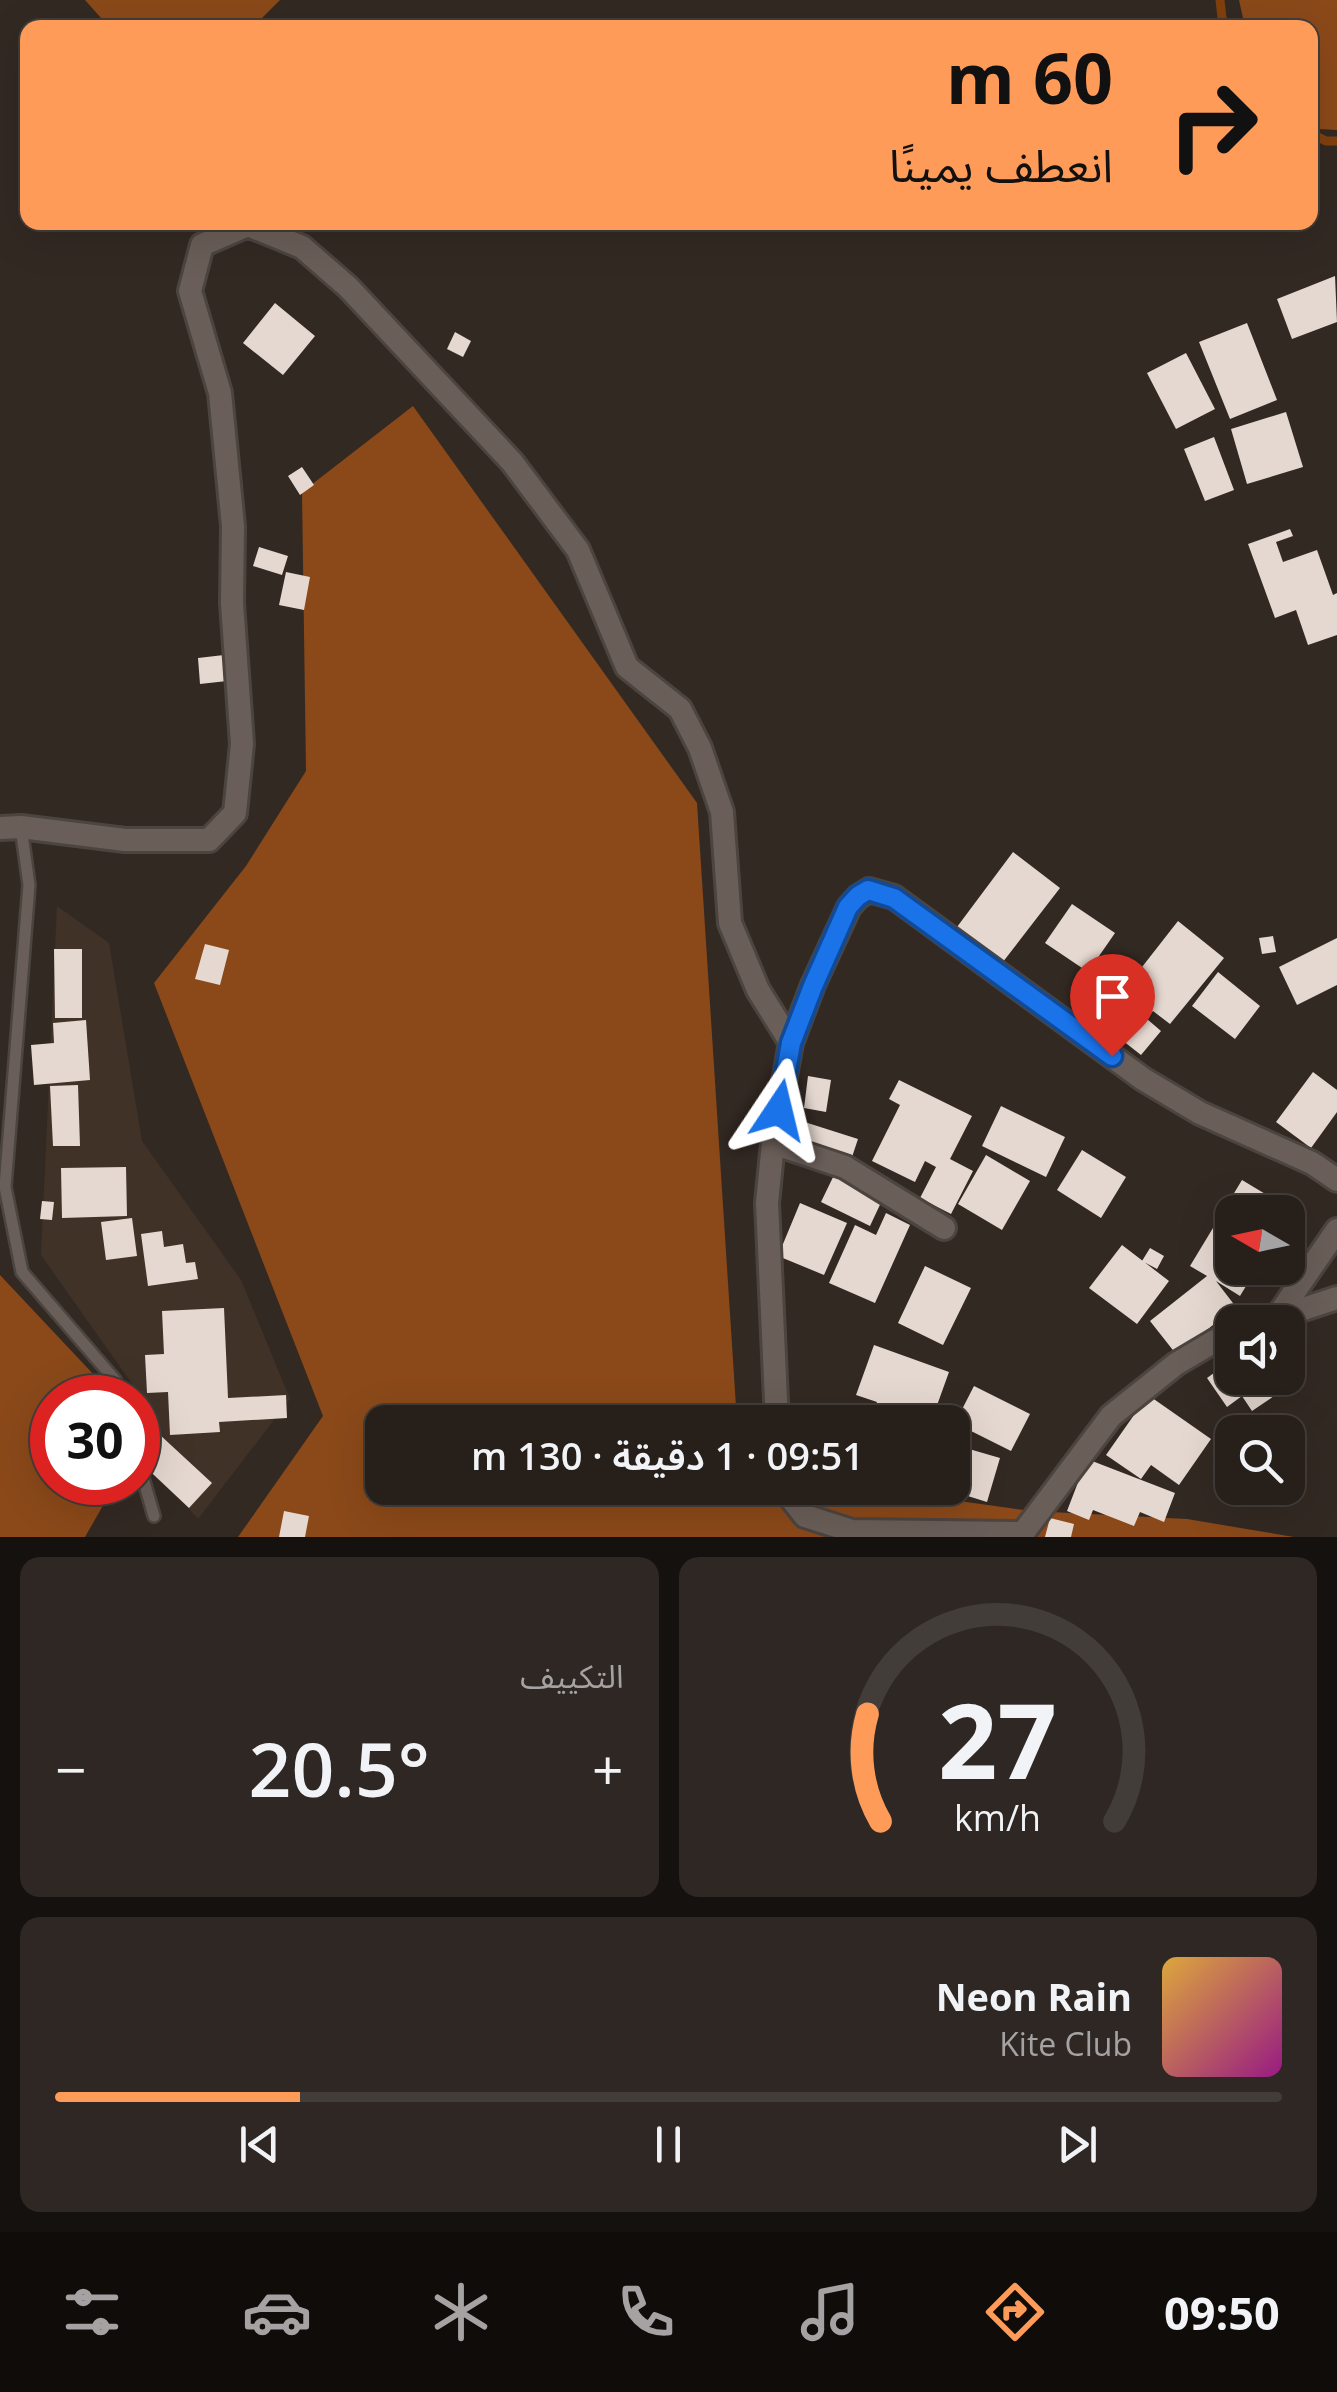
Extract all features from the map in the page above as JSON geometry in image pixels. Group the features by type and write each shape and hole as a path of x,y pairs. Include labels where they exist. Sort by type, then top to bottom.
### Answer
{"street":[{"path":"11,827 125,840 209,840 235,813 242,744 228,464 220,393 190,291 202,245 236,230"},
{"path":"260,230 302,247 348,287 512,462 578,550 627,667 680,708 700,748 722,812 730,923 758,990 791,1043"},
{"path":"776,1405 767,1204 773,1143 791,1043 848,907 868,890 894,898 1143,1079 1200,1112 1312,1162 1337,1180"},
{"path":"773,1143 845,1167 944,1228"},
{"path":"1281,1305 1337,1230"},
{"path":"1305,1309 1337,1298"},
{"path":"796,1505 805,1516 852,1531 1023,1533 1111,1416 1176,1364 1215,1341"}],"lane":[{"path":"11,827 29,884 6,1187 22,1272 112,1375"},
{"path":"151,1505 154,1516"}],"shaded area":[{"path":"85,0 280,0 260,20 103,20"},
{"path":"1239,0 1337,0 1337,130 1318,128 1318,20 1243,20"},
{"path":"413,406 697,803 736,1405 365,1405 365,1505 970,1502 1031,1511 1187,1519 1294,1537 238,1537 323,1416 154,983 246,866 306,771 302,492"},
{"path":"57,906 109,943 142,1141 241,1280 290,1399 198,1519 160,1476 160,1375 126,1375 41,1255"},
{"path":"0,1275 94,1375 30,1375 30,1505 103,1505 85,1537 0,1537"}],"building":[{"path":"1335,276 1337,322 1292,339 1277,299"},
{"path":"275,303 315,336 283,375 243,343"},
{"path":"1247,323 1277,400 1230,419 1199,342"},
{"path":"455,332 471,341 463,357 447,349"},
{"path":"1186,353 1215,409 1176,429 1147,373"},
{"path":"1286,412 1303,467 1247,484 1231,429"},
{"path":"1214,437 1234,490 1205,501 1184,449"},
{"path":"302,467 314,485 300,495 288,476"},
{"path":"1290,529 1293,536 1276,542 1283,562 1317,550 1333,595 1337,593 1337,635 1308,645 1296,610 1275,618 1248,544"},
{"path":"259,547 288,556 282,575 253,566"},
{"path":"286,572 310,577 304,610 279,605"},
{"path":"224,655 227,681 200,684 198,658"},
{"path":"1013,852 1060,888 999,967 954,931"},
{"path":"1072,904 1115,933 1088,972 1045,943"},
{"path":"1178,921 1224,958 1170,1024 1153,1011 1147,1019 1161,1031 1141,1055 1099,1022"},
{"path":"1273,936 1276,952 1262,954 1259,938"},
{"path":"1337,938 1337,985 1297,1005 1279,967"},
{"path":"205,944 229,950 220,985 195,979"},
{"path":"54,949 82,949 82,1018 55,1018"},
{"path":"1218,972 1260,1006 1235,1039 1192,1006"},
{"path":"86,1020 90,1080 34,1085 31,1045 54,1043 53,1023"},
{"path":"1313,1072 1337,1090 1337,1112 1311,1148 1276,1122"},
{"path":"808,1076 831,1080 826,1112 804,1108"},
{"path":"899,1080 972,1116 950,1159 973,1171 951,1214 920,1198 936,1167 925,1161 915,1182 872,1161 900,1105 889,1099"},
{"path":"78,1085 80,1146 53,1146 50,1086"},
{"path":"1001,1106 1065,1137 1046,1177 982,1146"},
{"path":"792,1118 858,1139 851,1160 786,1139"},
{"path":"1082,1150 1126,1177 1101,1218 1057,1190"},
{"path":"986,1155 1030,1181 1002,1230 958,1204"},
{"path":"126,1167 127,1216 62,1218 61,1168"},
{"path":"836,1171 885,1194 870,1226 821,1202"},
{"path":"1242,1180 1267,1195 1233,1195"},
{"path":"42,1201 54,1202 52,1220 40,1219"},
{"path":"800,1203 847,1223 824,1275 778,1256"},
{"path":"886,1213 910,1225 875,1303 829,1283 855,1225 876,1235"},
{"path":"132,1218 137,1256 106,1260 101,1222"},
{"path":"1215,1225 1215,1285 1234,1305 1215,1305 1215,1323 1176,1354 1150,1321 1207,1276 1190,1266"},
{"path":"162,1231 164,1247 183,1244 186,1263 195,1262 198,1279 148,1286 141,1234"},
{"path":"1122,1245 1169,1281 1137,1324 1089,1288"},
{"path":"1150,1248 1164,1256 1157,1269 1142,1261"},
{"path":"925,1266 971,1288 943,1345 898,1323"},
{"path":"1222,1285 1247,1285 1240,1296"},
{"path":"224,1308 228,1398 286,1395 287,1418 219,1422 220,1432 170,1435 168,1392 160,1392 160,1375 146,1375 145,1355 164,1354 162,1311"},
{"path":"874,1345 949,1372 937,1405 876,1405 877,1402 856,1395"},
{"path":"1215,1372 1215,1390 1207,1378"},
{"path":"974,1386 1030,1414 1011,1451 970,1430 970,1405 964,1405"},
{"path":"1148,1395 1211,1439 1179,1485 1151,1465 1141,1479 1106,1455"},
{"path":"1219,1395 1276,1395 1252,1411 1242,1396 1227,1407"},
{"path":"160,1435 212,1483 189,1508 160,1481"},
{"path":"970,1449 1000,1458 987,1502 970,1497"},
{"path":"1087,1459 1175,1493 1164,1522 1140,1512 1134,1526 1093,1510 1089,1520 1067,1511"},
{"path":"284,1511 309,1516 305,1537 279,1537"},
{"path":"1050,1518 1074,1524 1071,1537 1045,1537"}],"waterway":[{"path":"1220,0 1223,20"},
{"path":"1318,137 1337,141"}],"route":[{"path":"779,1110 791,1043 813,986 848,907 868,890 894,898 1112,1056"}]}
